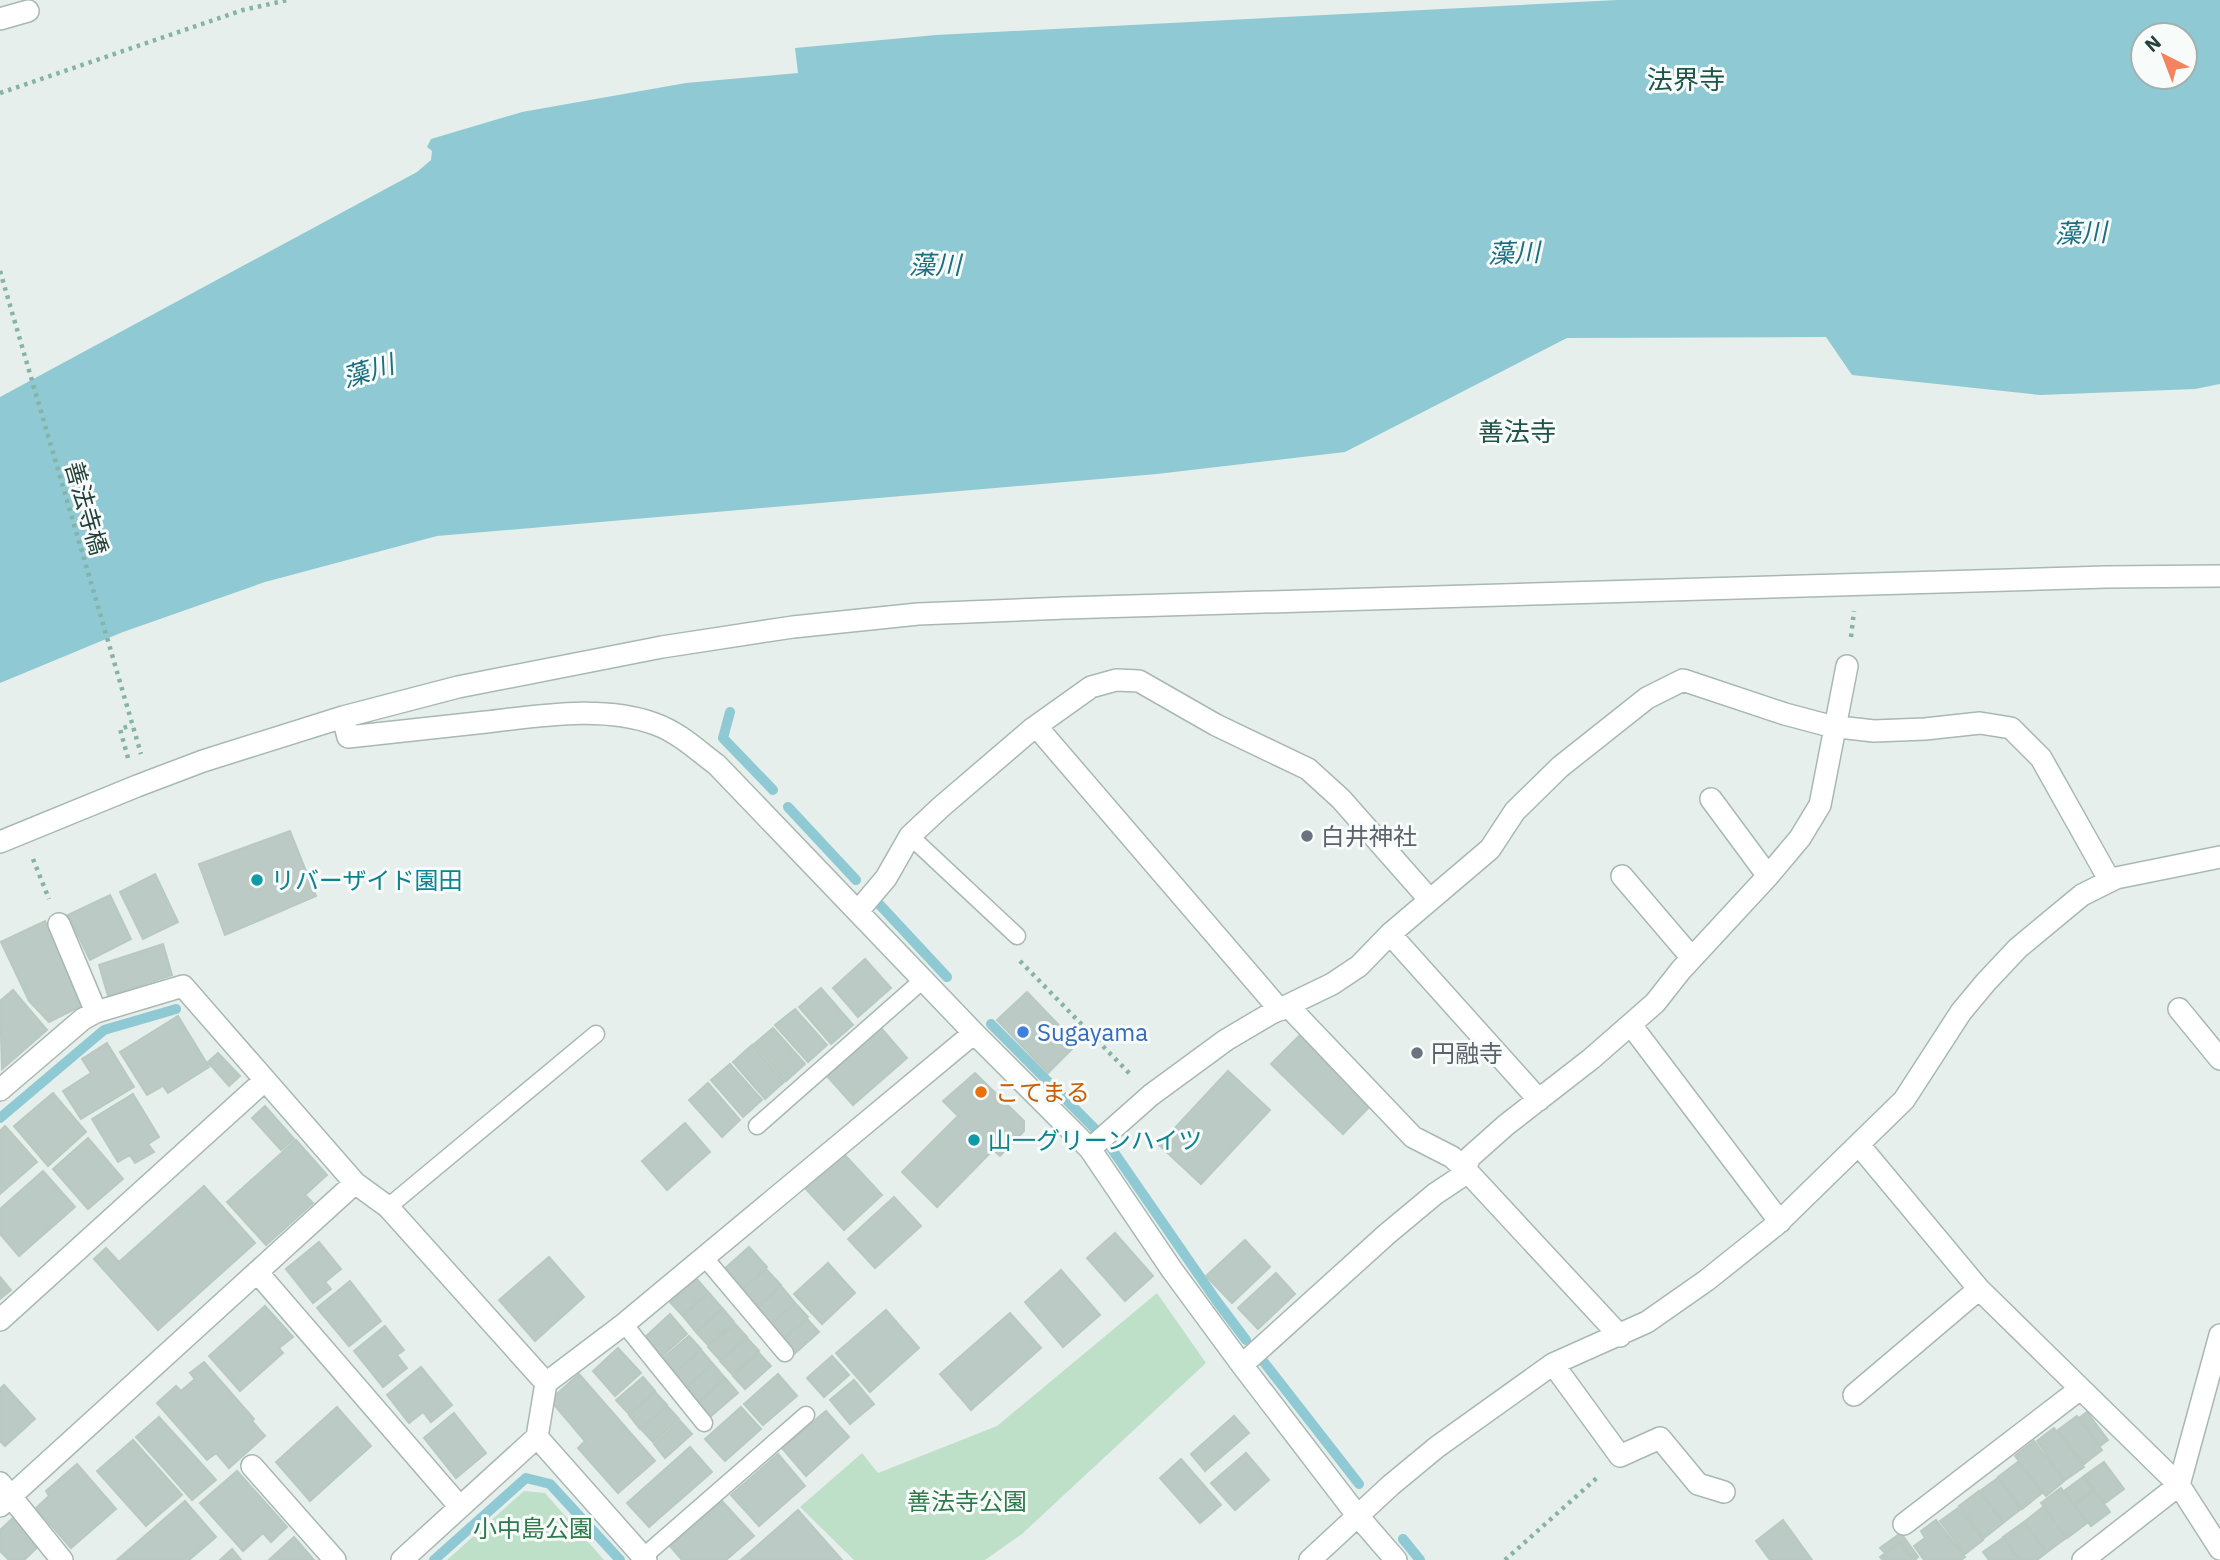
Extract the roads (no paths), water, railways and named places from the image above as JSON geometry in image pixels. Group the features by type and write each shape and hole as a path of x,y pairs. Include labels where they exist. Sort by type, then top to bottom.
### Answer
{"street":[{"path":"0,19 27,11"},
{"path":"0,842 203,761 343,717 458,687 662,646 793,627 918,614 1211,603 2220,576"},
{"path":"1242,1365 1387,1234 1435,1194 1462,1176 1470,1157 1506,1125 1655,1003 1692,958 1768,876 1800,838 1820,805 1847,666"},
{"path":"859,911 886,878 910,836 941,807 1036,726 1091,687 1116,680 1139,681 1216,725 1308,769 1341,799 1430,900"},
{"path":"1090,1149 1151,1095 1226,1040 1332,984 1359,966 1390,934 1490,849 1515,811 1560,767 1647,698 1683,680 1785,714 1834,727 1874,731 1980,723 2011,728 2041,758 2110,881"},
{"path":"343,717 348,737 563,716 631,717 674,732 717,765 974,1034 1090,1149 1172,1270 1242,1365 1357,1515 1396,1560"},
{"path":"1036,726 1284,1008 1413,1137 1452,1157 1465,1169 1620,1336"},
{"path":"1711,799 1768,876"},
{"path":"1310,1560 1357,1515 1437,1447 1553,1364 1647,1322 1780,1222 1904,1100 1961,1012 2002,965 2018,948 2082,895 2116,878 2220,857"},
{"path":"1622,876 1692,958"},
{"path":"59,924 96,1012"},
{"path":"1390,934 1539,1100"},
{"path":"0,1090 83,1019 96,1012 183,986 355,1184 388,1207 546,1383"},
{"path":"2179,1009 2220,1059"},
{"path":"1631,1025 1780,1222"},
{"path":"402,1560 537,1437 546,1383 624,1324 974,1034"},
{"path":"0,1320 264,1081"},
{"path":"1859,1145 1979,1289 2179,1485 2220,1549"},
{"path":"62,1560 4,1494 355,1184"},
{"path":"257,1272 460,1507"},
{"path":"1854,1395 1979,1289"},
{"path":"2083,1560 2179,1485 2220,1335"},
{"path":"1553,1364 1620,1456 1660,1438 1698,1484 1724,1492"},
{"path":"1904,1524 2080,1389"},
{"path":"537,1437 644,1558"},
{"path":"252,1466 335,1560"}],"lane":[{"path":"910,836 1017,936"},
{"path":"757,1126 924,979"},
{"path":"388,1207 596,1034"},
{"path":"704,1257 785,1353"},
{"path":"624,1324 704,1423"},
{"path":"644,1558 806,1415"}],"water":[{"name":"藻川","path":"1617,0 2220,0 2220,384 2195,389 2040,395 1852,375 1826,337 1567,338 1345,452 1157,474 437,536 265,582 123,632 0,683 0,397 417,172 431,160 432,151 427,147 431,139 522,112 686,83 798,73 795,48 936,35"}],"waterway":[{"path":"730,712 723,738 773,790"},
{"path":"788,807 856,880"},
{"path":"879,904 947,977"},
{"path":"0,1118 104,1030 176,1009"},
{"path":"991,1024 1098,1132"},
{"path":"1109,1145 1246,1340"},
{"path":"1263,1361 1359,1484"},
{"path":"434,1560 526,1478 550,1484 620,1560"},
{"path":"1403,1539 1420,1560"}],"place":[{"name":"白井神社","path":"1307,836"},
{"name":"リバーザイド園田","path":"257,880"},
{"name":"Sugayama","path":"1023,1032"},
{"name":"円融寺","path":"1417,1053"},
{"name":"こてまる","path":"981,1092"},
{"name":"山一グリーンハイツ","path":"974,1140"}],"district":[{"name":"法界寺","path":"1686,79"},
{"name":"善法寺","path":"1517,431"}],"park label":[{"name":"善法寺公園","path":"967,1501"},
{"name":"小中島公園","path":"533,1528"}]}
